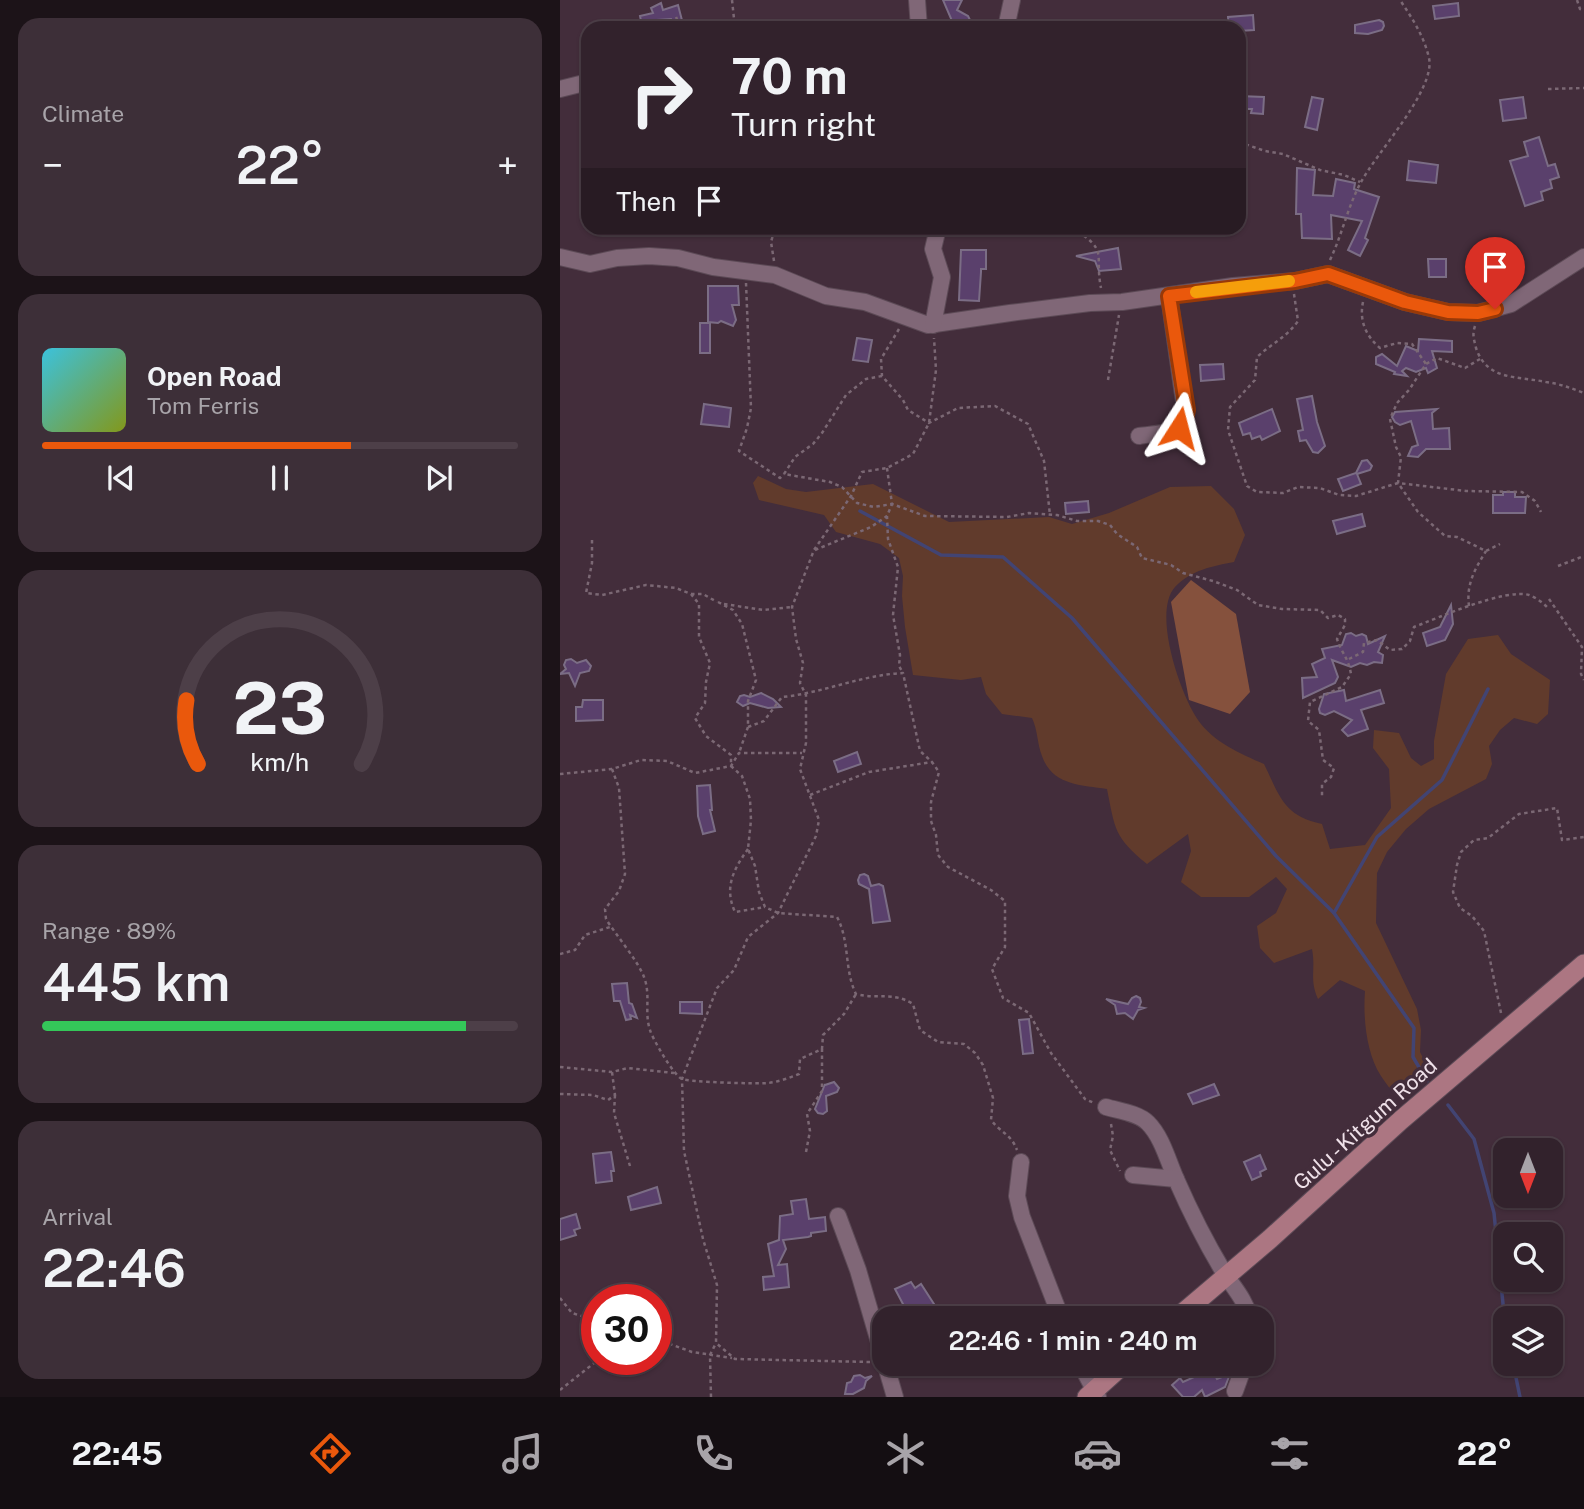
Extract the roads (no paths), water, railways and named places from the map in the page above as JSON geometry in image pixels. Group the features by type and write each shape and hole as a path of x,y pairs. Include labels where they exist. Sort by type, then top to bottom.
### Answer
{"main road":[{"name":"Gulu - Kitgum Road","path":"1190,1306 1270,1239 1401,1120 1584,964"},
{"path":"1093,1395 1112,1376"}],"street":[{"path":"917,0 918,21"},
{"path":"1008,21 1012,0"},
{"path":"560,89 581,84"},
{"path":"933,325 942,277 933,249 936,235"},
{"path":"560,257 590,264 617,258 678,258 713,267 775,275 826,296 865,302 914,321 933,325 1090,303 1122,302 1295,281 1328,274 1405,302 1437,309 1478,313 1511,304 1584,257"},
{"path":"1139,436 1174,430 1184,423 1186,416 1169,296"},
{"path":"1105,1107 1139,1117 1148,1123 1162,1146 1194,1221 1225,1275 1240,1293 1245,1306"},
{"path":"1021,1162 1017,1196 1022,1217 1056,1306"},
{"path":"1127,1173 1176,1179"},
{"path":"838,1216 858,1270 872,1320"},
{"path":"888,1376 895,1397"},
{"path":"1085,1376 1093,1395"},
{"path":"1235,1391 1240,1376"}],"waterway":[{"path":"860,511 941,555 1003,557 1072,618 1276,856 1334,913 1414,1028 1413,1057 1427,1081"},
{"path":"1334,913 1377,837 1442,780 1488,689"},
{"path":"1448,1105 1474,1139 1494,1213 1503,1306"},
{"path":"1516,1376 1520,1397"}]}
